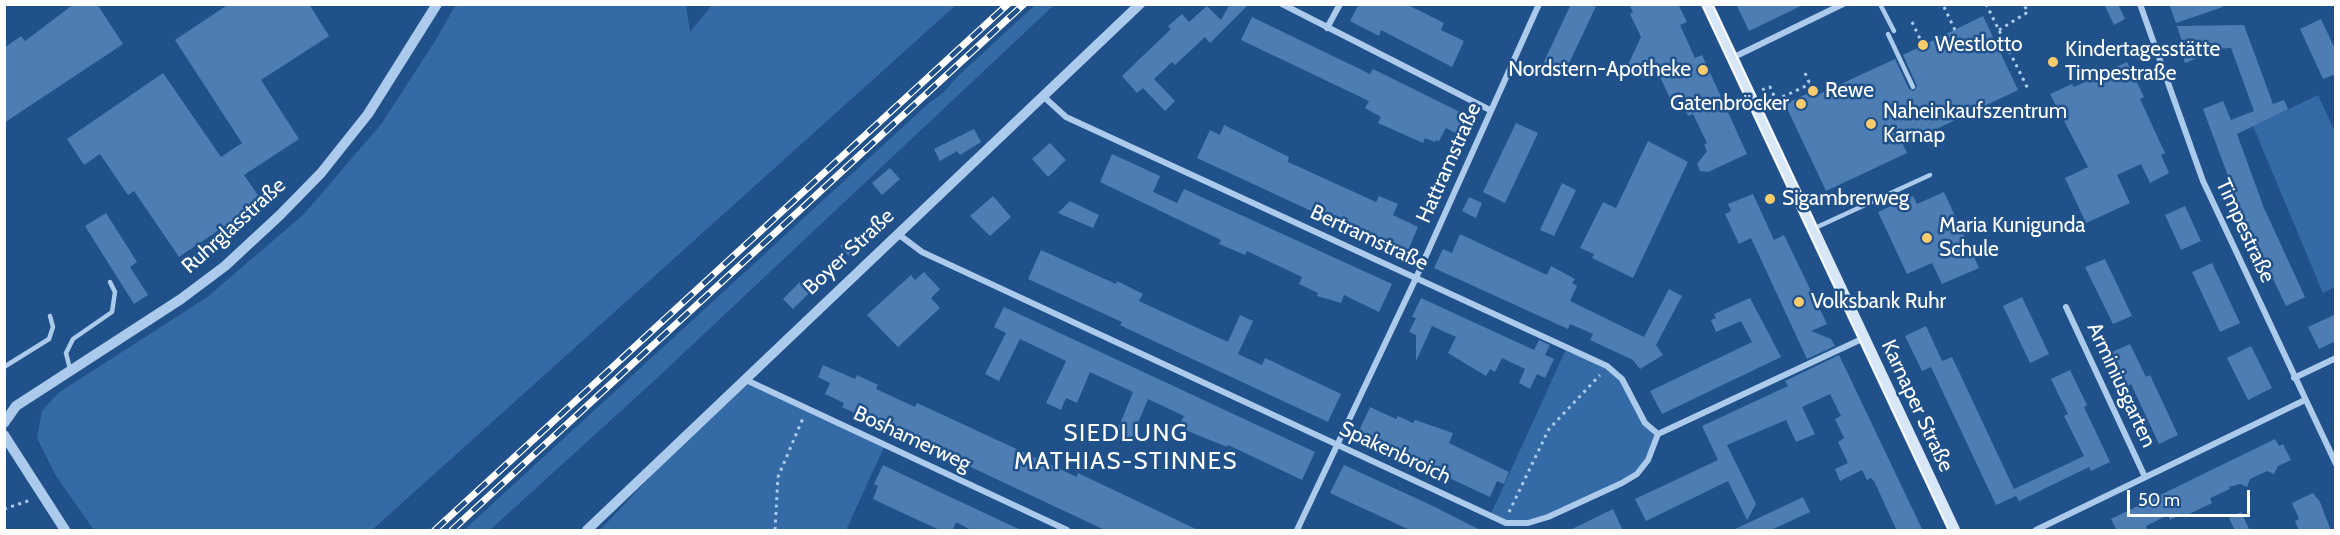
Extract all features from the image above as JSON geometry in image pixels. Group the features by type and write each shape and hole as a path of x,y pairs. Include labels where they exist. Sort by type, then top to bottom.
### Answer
{"main road":[{"name":"Karnaper Straße","path":"1707,4 1953,531"}],"street":[{"name":"Ruhrglasstraße","path":"4,423 16,406 181,299 225,266 280,215 321,173 368,114 437,4"},
{"name":"Boyer Straße","path":"587,531 744,378 1140,4"},
{"path":"1282,4 1490,110"},
{"path":"1327,28 1340,4"},
{"name":"Hattramstraße","path":"1297,531 1336,443 1416,278 1539,4"},
{"path":"1732,58 1843,4"},
{"name":"Timpestraße","path":"2140,4 2204,181 2336,464"},
{"name":"Bertramstraße","path":"1043,96 1066,117 1607,366 1622,379 1645,423 1658,434"},
{"name":"Spakenbroich","path":"897,234 922,252 1506,523 1528,523 1548,517 1637,474 1648,460 1658,434"},
{"name":"Arminiusgarten","path":"2066,307 2145,477"},
{"path":"1658,434 1864,338"},
{"path":"2294,378 2336,358"},
{"name":"Boshamerweg","path":"744,378 1066,531"},
{"name":"Arminiusgarten","path":"2036,531 2305,400"},
{"path":"4,435 65,531"}],"lane":[{"path":"1880,4 1894,31"},
{"path":"1888,34 1913,87"},
{"path":"1812,229 1930,175"},
{"path":"70,371 66,353 73,339 112,312 116,292 110,282"},
{"path":"4,367 49,339 53,327 50,316"}],"path":[{"path":"1986,4 2028,89"},
{"path":"1999,30 2028,12 2024,5"},
{"path":"1944,6 1955,30"},
{"path":"1912,22 1923,45"},
{"path":"1805,73 1813,90"},
{"path":"1750,96 1770,87 1776,100 1810,84"},
{"path":"1506,523 1511,504 1549,429 1607,366"},
{"path":"775,531 778,477 808,408"},
{"path":"4,509 42,497"}],"shaded area":[{"path":"456,4 686,5 690,32 712,5 956,5 372,530 94,530 56,476 37,438 42,411 58,393 206,298 304,214 382,123 437,38"},
{"path":"1035,5 1054,5 655,380 490,530 464,530 929,103 943,93 957,77"},
{"path":"2318,95 2335,132 2335,287 2323,293 2253,126"},
{"path":"1567,347 1607,366 1622,379 1645,423 1658,434 1637,474 1548,517 1506,523 1490,516"},
{"path":"744,378 885,445 846,530 600,530"}],"building":[{"path":"74,4 97,4 123,44 4,123 4,48 21,36 25,41"},
{"path":"229,4 309,4 329,36 261,80 299,139 244,175 262,201 179,257 134,191 128,195 100,154 84,165 67,139 163,73 221,157 242,143 175,40"},
{"path":"1230,4 1249,4 1210,43 1205,37 1175,65 1172,62 1154,79 1175,101 1165,111 1143,88 1137,93 1122,76 1171,29 1168,26 1182,14 1189,22 1207,6 1221,20"},
{"path":"1359,4 1406,4 1444,23 1441,30 1464,41 1452,67 1381,30 1379,36 1350,21"},
{"path":"1571,4 1597,4 1564,74 1543,64"},
{"path":"1629,4 1678,4 1687,22 1680,25 1695,58 1702,55 1747,154 1708,172 1700,171 1697,164 1707,151 1704,145 1707,143 1693,114 1688,116 1680,99 1675,109 1653,62 1644,78 1631,73 1627,67 1641,37 1630,14 1633,12"},
{"path":"1736,4 1805,4 1749,31"},
{"path":"2104,4 2118,4 2125,19 2114,25"},
{"path":"2169,4 2222,4 2223,7 2176,23"},
{"name":"Naheinkaufszentrum Karnap","path":"1983,16 2018,90 1903,145 1907,153 1826,191 1785,104 1813,91 1815,96 1895,59 1909,89 1914,91 1917,86 1903,55"},
{"path":"1252,17 1370,74 1373,69 1468,116 1459,135 1446,128 1439,141 1435,142 1425,138 1423,143 1378,123 1381,117 1365,108 1369,101 1241,40"},
{"path":"2321,19 2336,51 2336,74 2323,79 2300,29"},
{"path":"2244,25 2273,104 2284,100 2288,109 2237,134 2264,208 2305,297 2286,306 2243,216 2203,109 2223,101 2231,120 2254,111 2231,48 2197,50 2200,57 2185,63 2177,26"},
{"path":"2127,62 2144,97 2140,99 2165,153 2161,155 2169,173 2150,183 2141,164 2117,175 2130,203 2086,223 2065,178 2088,167 2050,94 2072,84 2074,87"},
{"path":"1516,123 1538,133 1505,203 1483,192"},
{"path":"1224,125 1289,157 1288,162 1376,202 1379,196 1398,204 1393,215 1418,227 1406,255 1197,158 1210,130 1220,135"},
{"path":"974,129 981,142 960,155 957,151 940,161 934,149"},
{"path":"1648,141 1688,162 1633,278 1592,258 1594,254 1580,248 1603,202 1616,208"},
{"path":"1050,143 1066,160 1048,177 1032,159"},
{"path":"1112,154 1160,176 1153,192 1177,203 1184,189 1392,284 1379,312 1344,295 1341,303 1317,296 1318,293 1299,284 1302,277 1247,251 1245,255 1219,244 1221,240 1100,182"},
{"path":"890,168 900,179 882,195 872,183"},
{"path":"1562,183 1576,190 1554,236 1540,230"},
{"name":"Maria Kunigunda Schule","path":"1944,192 1979,268 1942,284 1932,263 1907,274 1878,212 1913,196 1917,204"},
{"path":"1753,194 1774,240 1784,235 1827,324 1811,331 1831,339 1835,346 1807,359 1751,238 1739,244 1725,214 1731,211 1728,204"},
{"path":"993,196 1011,217 990,236 970,216"},
{"path":"1469,197 1482,203 1476,218 1462,211"},
{"path":"1070,201 1099,215 1093,228 1058,213"},
{"path":"2185,206 2201,241 2181,250 2165,215"},
{"path":"106,213 137,262 130,267 148,295 134,304 85,226"},
{"path":"1460,234 1547,275 1551,266 1575,279 1572,283 1577,286 1570,301 1644,337 1669,289 1682,296 1656,345 1663,355 1640,369 1633,360 1590,340 1593,334 1570,324 1568,329 1434,268 1443,249 1452,253"},
{"path":"850,237 860,248 850,257 840,246"},
{"path":"1041,250 1116,284 1117,281 1143,294 1139,301 1228,342 1240,315 1253,321 1238,354 1262,365 1265,358 1341,394 1328,422 1128,329 1120,325 1122,322 1028,279"},
{"path":"2105,259 2132,316 2113,324 2085,267"},
{"path":"2212,263 2240,323 2220,332 2192,272"},
{"path":"924,272 940,289 931,298 940,308 898,347 867,315 911,275 915,280"},
{"path":"800,282 810,292 793,309 783,299"},
{"path":"2022,297 2049,354 2030,363 2003,306"},
{"path":"1421,298 1534,350 1539,340 1550,345 1545,355 1554,359 1545,378 1537,374 1530,389 1519,383 1525,369 1502,358 1495,372 1490,369 1486,376 1448,353 1456,337 1432,326 1416,361 1416,335 1409,332 1416,318 1412,317"},
{"path":"1750,298 1781,357 1662,414 1650,391 1752,342 1741,321 1716,332 1711,320 1716,318 1714,314"},
{"path":"1004,307 1315,452 1302,480 1228,445 1227,447 1178,427 1184,416 1148,399 1130,442 1115,436 1133,392 1090,372 1077,403 1066,398 1061,410 1046,403 1066,361 1020,339 999,381 985,374 1006,333 994,327"},
{"path":"2336,314 2336,341 2319,349 2308,327"},
{"path":"1926,326 1942,361 1952,357 2014,489 2084,456 2064,416 2068,414 2051,379 2070,370 2087,405 2084,407 2110,462 2091,471 2089,467 2019,501 2016,496 1996,505 1931,367 1922,371 1905,336"},
{"path":"2130,344 2146,377 2150,375 2178,435 2159,444 2131,384 2128,386 2112,352"},
{"path":"2251,346 2272,388 2248,400 2227,358"},
{"path":"1839,355 1923,531 1897,531 1874,481 1871,478 1867,480 1862,470 1840,481 1835,469 1848,463 1838,442 1844,438 1835,419 1841,416 1830,394 1802,407 1815,434 1796,442 1786,420 1727,445 1756,504 1747,520 1728,481 1646,521 1635,499 1718,460 1702,426 1788,386 1785,381"},
{"path":"823,365 855,379 857,375 878,385 876,389 915,407 917,403 1077,477 1078,473 1200,531 1107,531 898,433 900,429 865,413 863,417 842,407 844,403 825,394 830,383 818,377"},
{"path":"1370,407 1396,419 1398,416 1413,423 1415,420 1453,433 1449,443 1509,472 1504,484 1497,481 1490,497 1357,435"},
{"path":"2275,439 2279,446 2283,444 2291,460 2278,466 2274,474 2267,471 2250,479 2247,487 2240,484 2229,487 2230,489 2210,498 2212,503 2185,516 2183,513 2170,520 2168,515 2146,526 2148,531 2117,531 2111,519"},
{"path":"883,465 1023,531 973,531 956,522 952,531 942,531 873,499 878,486 874,484"},
{"path":"1344,465 1482,531 1412,531 1330,493"},
{"path":"2313,493 2320,502 2331,531 2299,531 2295,521 2299,519 2292,503"},
{"path":"1803,497 1810,512 1769,531 1731,531"},
{"path":"1613,509 1623,531 1568,531"},
{"path":"2241,512 2250,531 2235,531 2229,518"}],"tram line":[{"path":"1702,4 1949,530"},
{"path":"1712,4 1819,232"}],"railway":[{"path":"435,530 1008,4"},
{"path":"452,530 1024,4"}],"place":[{"name":"Westlotto","path":"1923,45"},
{"name":"Kindertagesstätte Timpestraße","path":"2053,62"},
{"name":"Nordstern-Apotheke","path":"1703,70"},
{"name":"Rewe","path":"1813,91"},
{"name":"Gatenbröcker","path":"1801,104"},
{"name":"Naheinkaufszentrum Karnap","path":"1871,124"},
{"name":"Sigambrerweg","path":"1770,199"},
{"name":"Maria Kunigunda Schule","path":"1927,238"},
{"name":"Volksbank Ruhr","path":"1799,302"}],"district":[{"name":"SIEDLUNG MATHIAS-STINNES","path":"1126,448"}]}
